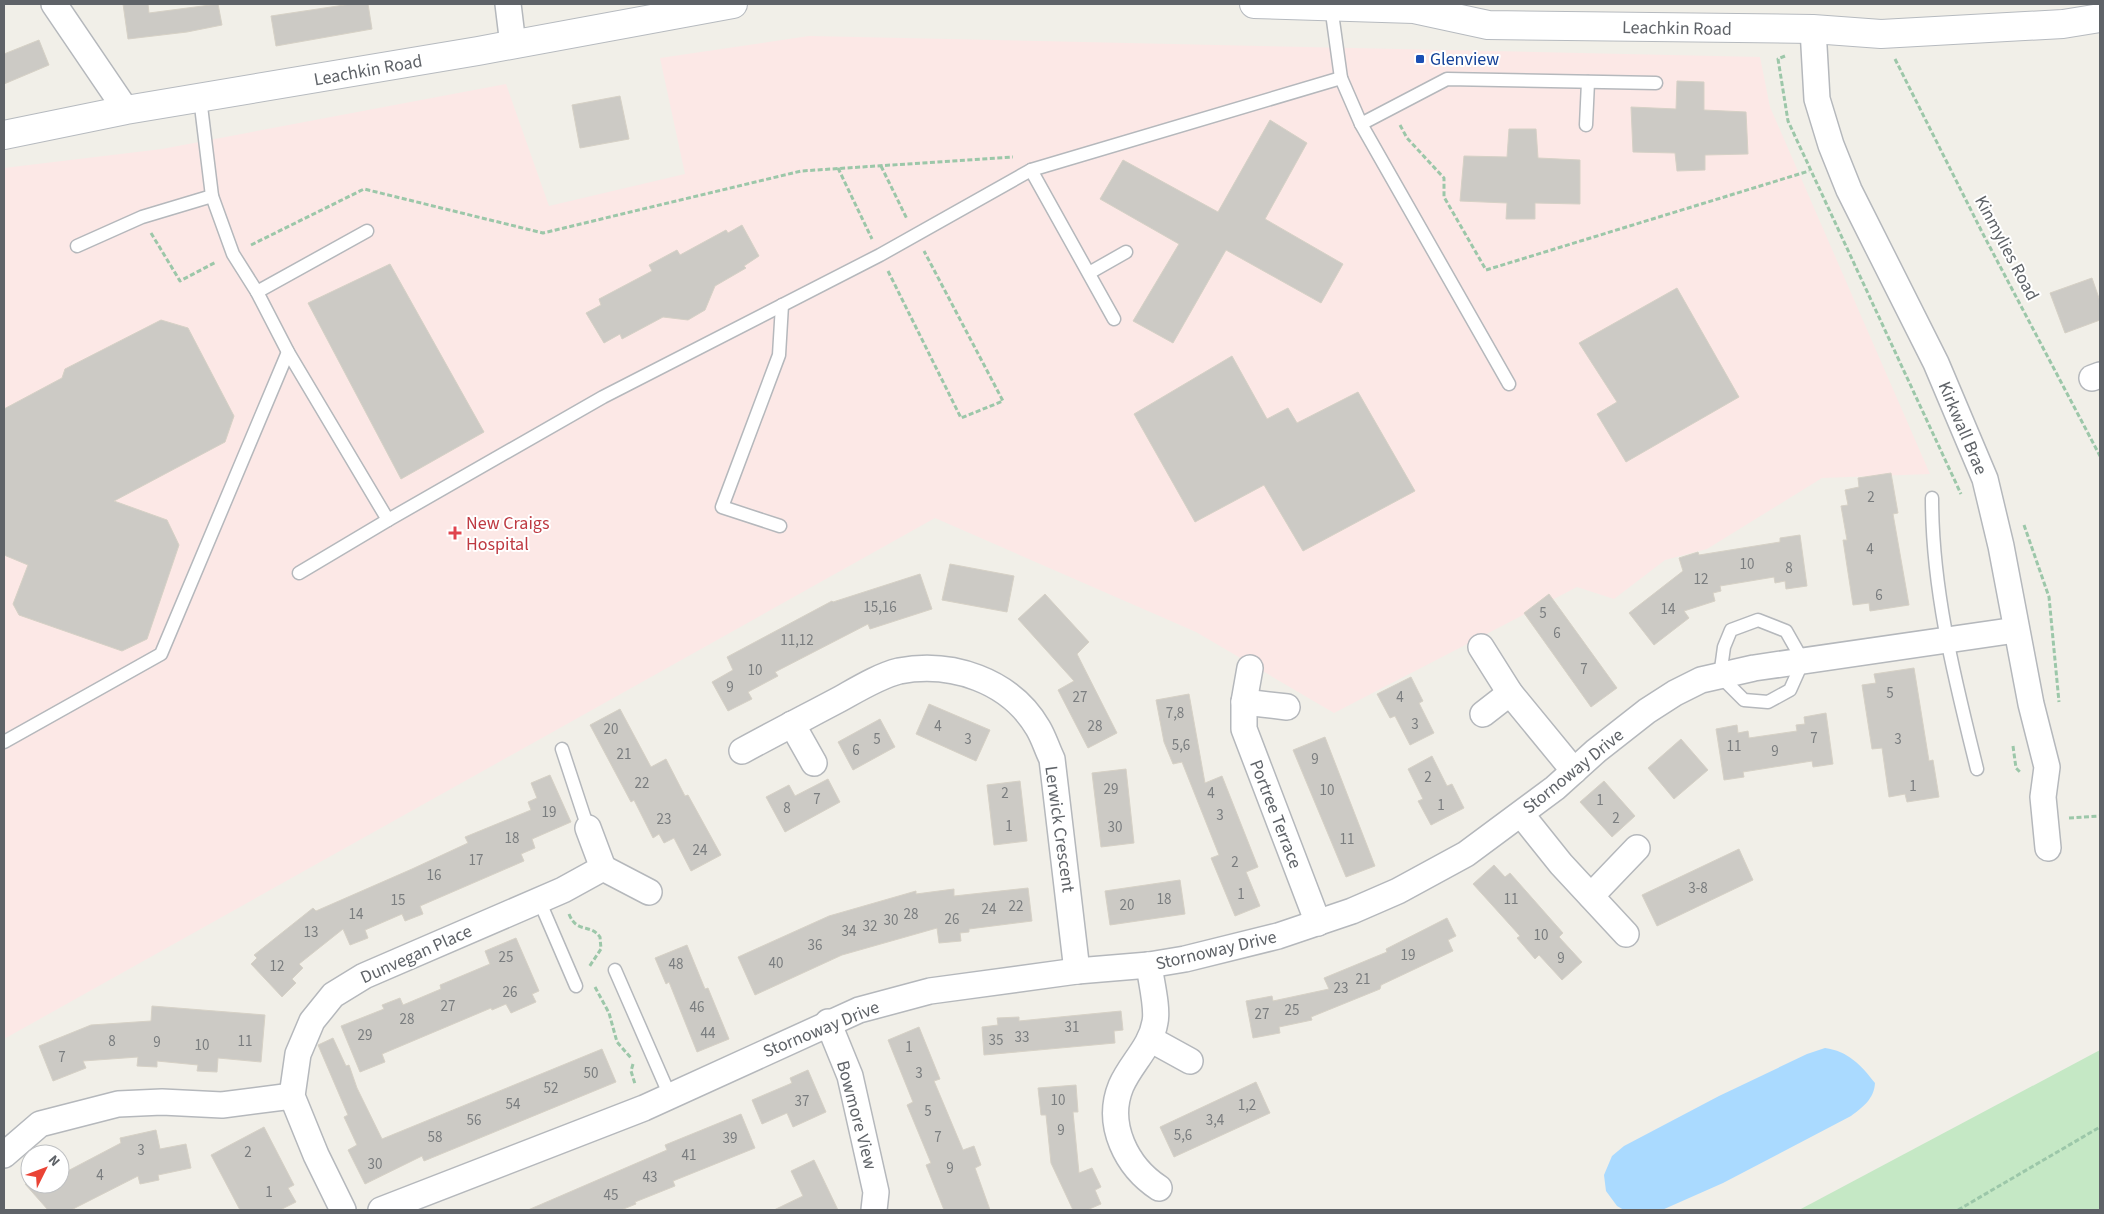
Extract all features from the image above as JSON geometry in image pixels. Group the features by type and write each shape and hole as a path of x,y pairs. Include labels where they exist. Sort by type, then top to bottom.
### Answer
{"street":[{"path":"54,4 126,110"},
{"path":"508,4 513,45"},
{"name":"Leachkin Road","path":"4,135 126,110 513,45 733,4"},
{"name":"Leachkin Road","path":"1254,4 1414,6 1488,26 1813,37 2063,24 2100,18"},
{"name":"Kirkwall Brae","path":"1813,37 1817,99 1830,145 1849,190 1936,363 1985,479 2001,546 2016,630 2047,767 2045,808 2048,848"},
{"name":"Stornoway Drive","path":"381,1210 670,1096 828,1022 859,1010 930,991 1077,971 1149,965 1222,952 1318,923 1398,891 1466,854 1521,814 1640,717 1675,693 1701,680 1803,661 2016,630"},
{"path":"1481,647 1510,693 1574,771"},
{"name":"Lerwick Crescent","path":"742,751 861,688 897,672 925,668 960,671 993,683 1018,704 1038,727 1052,759 1077,971"},
{"name":"Portree Terrace","path":"1250,668 1244,702 1244,729 1318,923"},
{"path":"1483,714 1510,693"},
{"path":"1244,702 1287,707"},
{"path":"792,724 814,763"},
{"path":"1521,814 1561,864 1626,934"},
{"path":"588,828 603,868 648,892"},
{"path":"1590,896 1637,848"},
{"name":"Dunvegan Place","path":"292,1096 298,1054 312,1022 333,995 364,976 539,900 603,868"},
{"path":"1149,965 1156,1020 1150,1039 1120,1087 1117,1128 1122,1146 1132,1163 1148,1181 1160,1188"},
{"name":"Bowmore View","path":"828,1022 850,1076 876,1192 874,1210"},
{"path":"1150,1039 1190,1061"},
{"path":"4,1155 40,1124 118,1104 162,1102 222,1105 292,1096 316,1154 343,1210"}],"lane":[{"path":"1331,6 1341,78 1361,124 1509,384"},
{"path":"299,573 603,397 880,255 1030,170 1341,78"},
{"path":"1361,124 1447,79 1656,83"},
{"path":"1586,125 1588,82"},
{"path":"200,98 212,196 232,254 257,292 288,352 388,520"},
{"path":"1030,170 1114,319"},
{"path":"77,246 142,217 212,196"},
{"path":"257,292 367,230"},
{"path":"1088,273 1126,252"},
{"path":"780,526 722,507 779,356 782,305"},
{"path":"4,742 161,654 288,352"},
{"path":"1932,498 1932,538 1946,641 1977,770"},
{"path":"1758,620 1786,631 1803,661 1790,690 1768,702 1744,700 1720,676 1724,647 1730,630 1758,620"},
{"path":"562,749 588,828"},
{"path":"539,900 576,986"},
{"path":"616,970 670,1096"}],"path":[{"path":"1813,37 1778,59 1788,121 1809,170 1964,501"},
{"name":"Kinmylies Road","path":"1891,51 1983,234 2100,456"},
{"path":"1391,108 1407,138 1444,178 1444,197 1486,270 1809,170"},
{"path":"142,217 180,281 364,189 543,233 801,171 1023,156"},
{"path":"838,168 961,418 1003,401 915,235 881,166"},
{"path":"2013,739 2016,768 2045,808 2100,816"},
{"path":"1958,1210 2100,1127"}],"shaded area":[{"name":"New Craigs Hospital","path":"809,36 1760,57 1770,107 1930,474 1822,478 1707,549 1665,560 1614,599 1577,587 1334,713 1196,632 935,518 4,1039 4,168 162,149 506,84 549,206 685,174 660,58"}],"green space":[{"path":"2100,1050 2100,1210 1799,1210"}],"water":[{"path":"1825,1048 1841,1052 1853,1060 1865,1070 1875,1083 1873,1094 1864,1106 1851,1116 1723,1183 1662,1210 1624,1210 1617,1206 1606,1191 1604,1175 1612,1156 1624,1146 1719,1096 1807,1054"}],"building":[{"path":"123,4 148,4 149,13 218,4 222,25 187,32 128,39"},
{"path":"351,4 368,4 372,29 276,46 271,16"},
{"path":"39,40 49,65 4,84 4,54"},
{"path":"1677,81 1704,82 1704,110 1746,112 1748,154 1705,155 1705,170 1677,171 1675,153 1633,152 1631,107 1676,109"},
{"path":"620,96 629,139 580,148 572,105"},
{"path":"1270,120 1307,143 1265,219 1343,264 1321,303 1226,250 1173,343 1133,321 1179,244 1100,199 1123,160 1218,212"},
{"path":"1509,129 1536,129 1538,158 1580,160 1580,204 1535,203 1535,219 1506,219 1507,203 1460,201 1464,156 1507,157"},
{"path":"742,225 759,256 744,266 746,268 715,286 705,310 688,320 663,317 622,339 620,334 604,343 586,313 601,305 599,299 652,271 649,265 677,250 680,255 726,230 728,233"},
{"path":"390,264 484,432 401,479 308,303"},
{"path":"2092,278 2100,301 2100,320 2065,333 2050,293"},
{"path":"1677,288 1739,397 1626,462 1597,414 1617,402 1579,343"},
{"path":"161,320 188,328 234,416 225,442 114,501 167,520 179,545 147,639 122,651 19,615 13,604 28,565 4,555 4,409 62,378 65,369"},
{"path":"1232,356 1267,419 1288,408 1297,423 1358,392 1415,491 1303,551 1264,485 1195,522 1134,414"},
{"path":"1891,473 1898,513 1893,514 1909,605 1870,611 1869,603 1853,605 1843,540 1847,540 1841,506 1848,505 1845,490 1859,487 1858,478"},
{"path":"1800,535 1807,586 1786,589 1785,581 1775,583 1774,577 1720,586 1721,591 1713,593 1715,601 1684,611 1689,618 1654,645 1629,613 1683,571 1679,558 1698,552 1699,555 1780,542 1780,538"},
{"path":"950,564 1014,576 1007,612 942,600"},
{"path":"920,574 932,609 870,629 868,624 775,672 778,676 748,692 752,699 728,711 712,682 733,670 727,657 832,601"},
{"path":"1045,594 1089,642 1077,654 1117,733 1088,748 1058,690 1074,681 1018,619"},
{"path":"1549,594 1617,688 1591,707 1524,613"},
{"path":"1914,668 1929,761 1933,760 1939,797 1907,802 1905,794 1889,797 1882,748 1872,749 1862,685 1876,683 1874,674"},
{"path":"1411,677 1423,701 1419,703 1434,733 1410,745 1395,716 1390,718 1377,694"},
{"path":"1189,694 1205,783 1222,776 1258,867 1246,872 1260,906 1235,916 1211,858 1219,855 1182,762 1173,764 1164,742 1156,700"},
{"path":"929,704 990,730 976,761 916,734"},
{"path":"620,709 651,767 666,759 685,796 688,795 721,855 691,871 674,838 664,843 659,834 653,838 634,800 631,802 590,725"},
{"path":"1826,713 1833,764 1813,767 1812,761 1743,772 1744,777 1724,780 1716,729 1737,725 1738,733 1748,731 1749,738 1797,731 1796,725 1805,724 1804,717"},
{"path":"880,719 895,747 853,770 838,742"},
{"path":"1325,737 1375,866 1346,877 1293,750"},
{"path":"1681,739 1708,770 1674,799 1648,768"},
{"path":"1432,756 1447,786 1452,784 1464,808 1431,825 1418,801 1423,799 1408,769"},
{"path":"1126,769 1134,843 1101,847 1092,773"},
{"path":"550,775 571,822 532,839 535,848 521,854 524,861 420,906 423,914 405,921 402,914 365,930 368,938 350,945 343,929 299,964 303,968 292,979 296,983 282,997 251,964 257,958 254,955 313,908 316,911 412,869 468,843 465,837 531,810 528,802 537,798 531,783"},
{"path":"828,779 840,802 785,832 766,797 789,785 795,796"},
{"path":"1020,781 1027,841 994,845 987,785"},
{"path":"1604,781 1635,816 1612,837 1580,802"},
{"path":"1739,849 1753,880 1657,926 1642,895"},
{"path":"1494,865 1505,877 1510,873 1563,933 1559,937 1582,962 1562,980 1539,955 1535,959 1517,938 1520,936 1473,884"},
{"path":"1180,880 1185,914 1110,925 1105,891"},
{"path":"1028,888 1032,921 969,929 969,932 960,933 961,941 939,943 937,928 842,955 755,995 738,957 829,916 916,891 916,894 954,889 954,896"},
{"path":"1447,918 1456,936 1448,940 1453,951 1381,985 1380,989 1311,1017 1312,1020 1279,1027 1280,1033 1253,1038 1246,1001 1272,996 1273,1001 1329,989 1324,978 1387,952 1386,949"},
{"path":"516,938 539,991 532,994 536,1002 511,1013 506,1004 492,1010 491,1008 382,1054 385,1062 360,1072 341,1026 384,1009 382,1005 400,998 403,1005 441,989 440,985 490,964 485,951"},
{"path":"687,945 705,989 708,988 729,1039 697,1052 669,982 666,984 655,958"},
{"path":"152,1006 265,1015 261,1062 218,1058 217,1072 197,1071 198,1065 157,1061 157,1067 137,1066 138,1057 83,1061 86,1068 53,1081 39,1046 91,1025 151,1021"},
{"path":"1121,1011 1123,1030 1114,1031 1115,1043 984,1055 982,1027 998,1025 997,1018 1019,1017 1019,1021"},
{"path":"919,1027 940,1079 934,1081 963,1150 974,1146 981,1165 975,1168 990,1210 944,1210 926,1165 931,1163 907,1105 913,1102 888,1040"},
{"path":"333,1038 346,1066 349,1065 357,1088 382,1139 602,1049 616,1082 424,1161 422,1156 365,1184 348,1150 357,1145 344,1117 348,1115 318,1045"},
{"path":"808,1070 826,1112 793,1127 787,1113 762,1124 752,1100 792,1083 790,1078"},
{"path":"1256,1082 1270,1113 1174,1157 1160,1127"},
{"path":"1076,1085 1078,1112 1073,1112 1079,1173 1092,1168 1101,1187 1095,1190 1101,1204 1087,1210 1073,1210 1051,1163 1046,1115 1041,1115 1038,1088"},
{"path":"741,1114 755,1148 673,1181 675,1186 635,1202 636,1204 621,1210 528,1210 667,1150 665,1145"},
{"path":"264,1127 294,1185 288,1188 296,1202 280,1210 240,1210 211,1155"},
{"path":"156,1130 160,1149 186,1144 191,1168 158,1175 159,1180 140,1184 138,1176 71,1210 48,1210 34,1194 70,1194 70,1170 121,1143 120,1138"},
{"path":"814,1160 838,1210 774,1210 803,1196 791,1171"}],"place":[{"name":"Glenview","path":"1420,59"},
{"name":"New Craigs Hospital","path":"455,533"}]}
